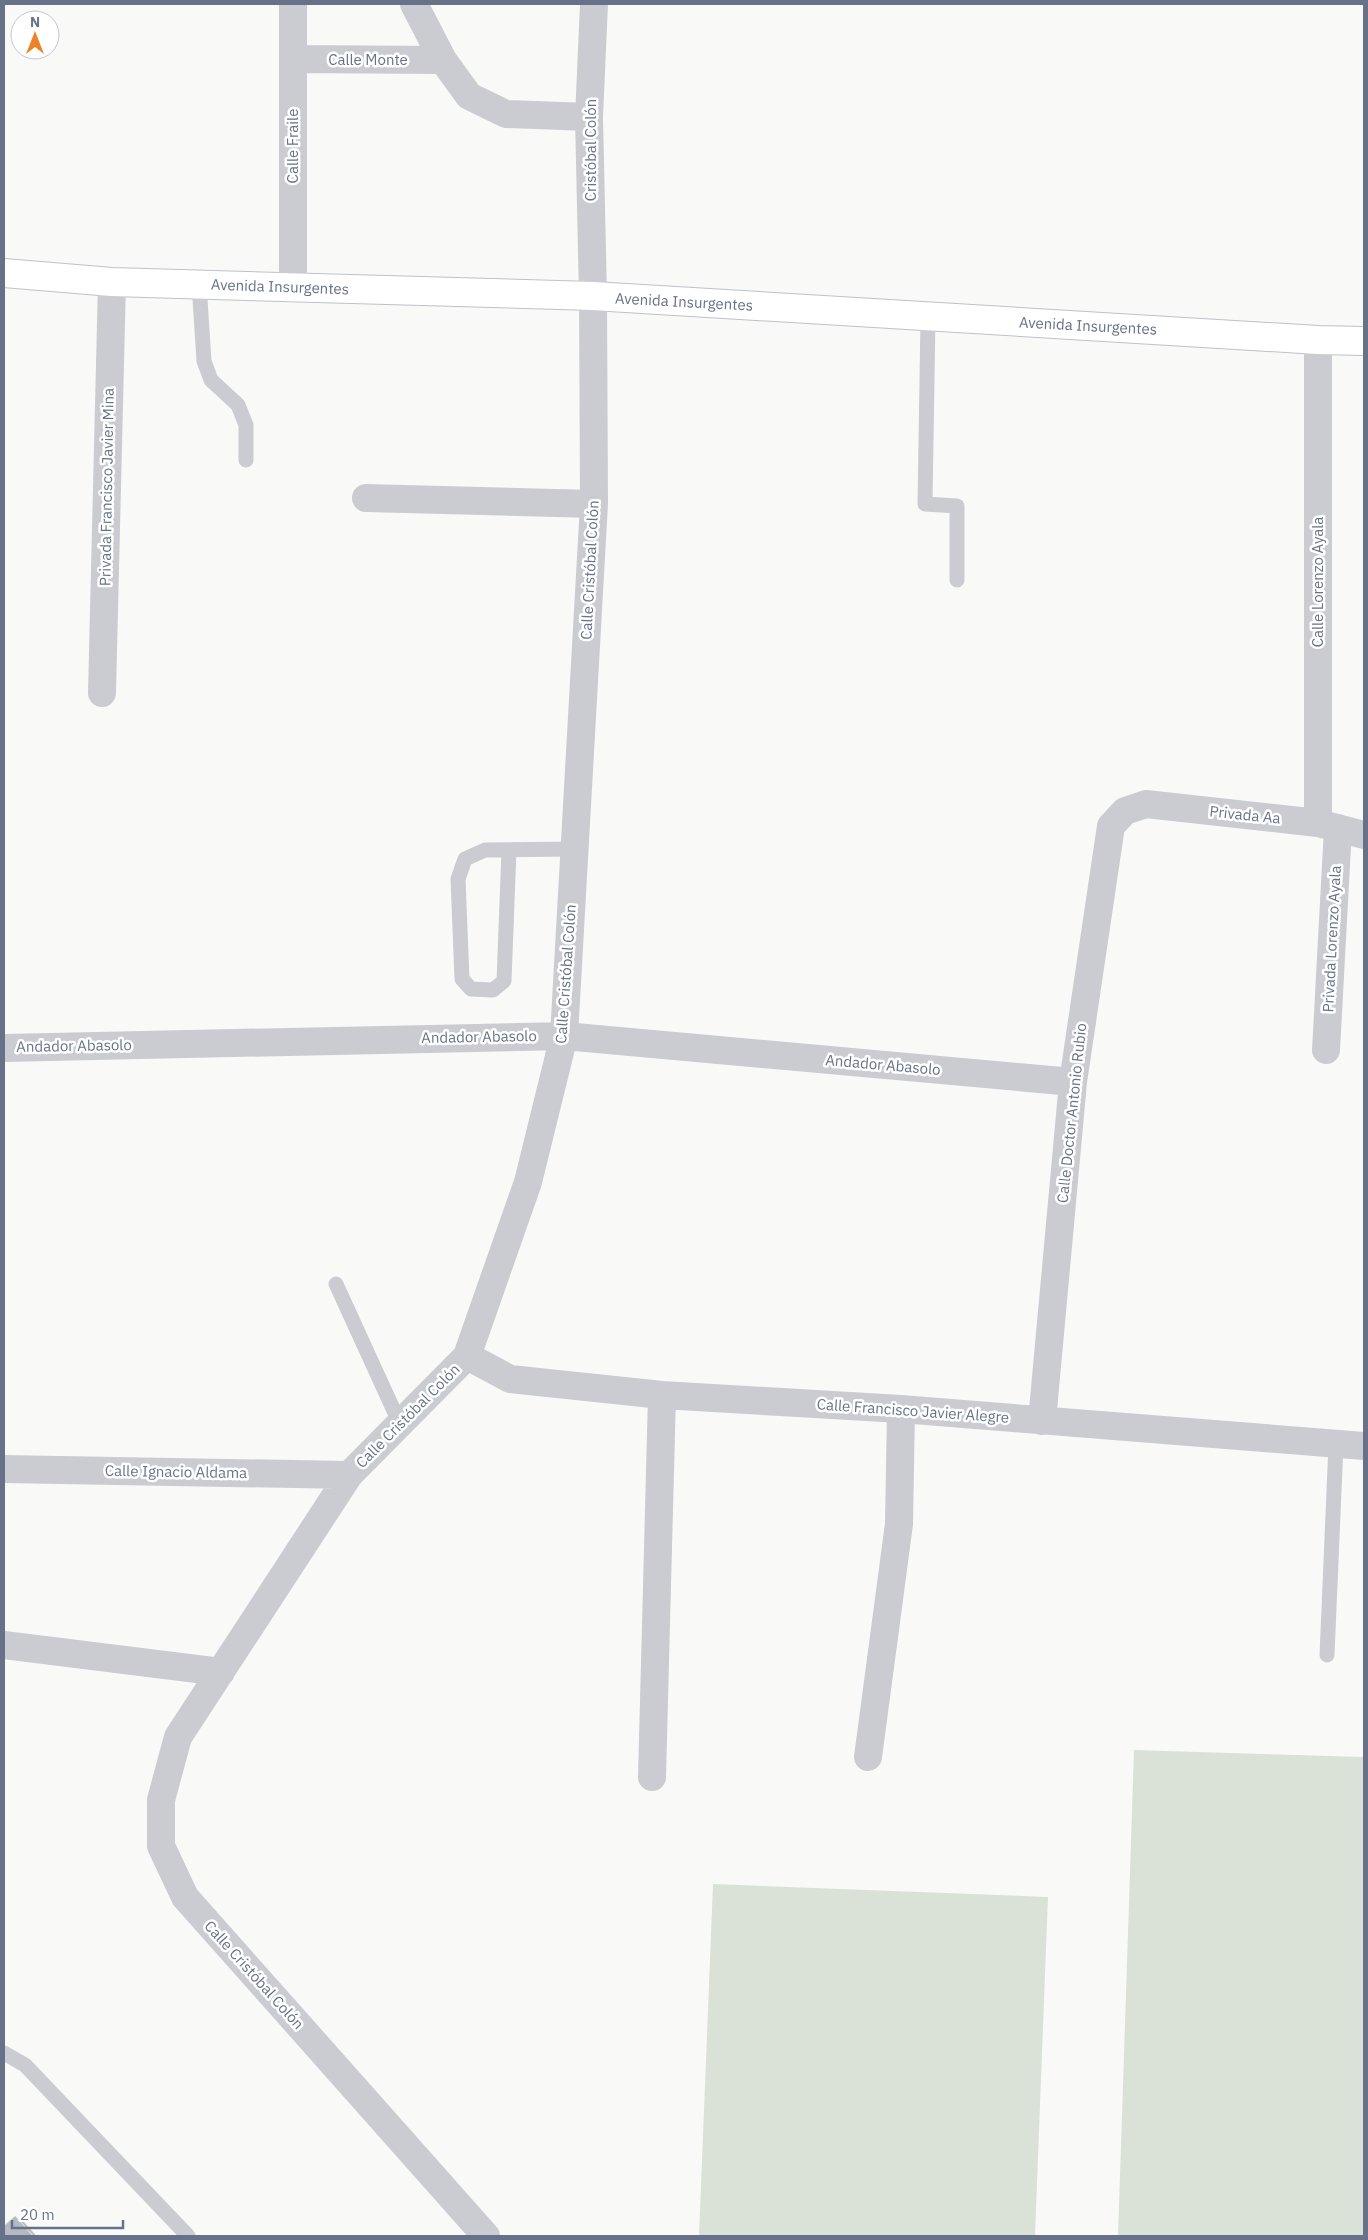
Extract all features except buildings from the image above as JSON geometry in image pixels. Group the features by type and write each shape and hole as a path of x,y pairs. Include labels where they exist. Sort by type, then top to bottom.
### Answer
{"main road":[{"name":"Avenida Insurgentes","path":"4,273 112,282 593,296 1318,340 1364,341"}],"street":[{"name":"Calle Fraile","path":"293,4 293,288"},
{"path":"414,4 443,60 469,96 506,114 589,117"},
{"name":"Cristóbal Colón","path":"593,296 589,117 594,4"},
{"name":"Calle Monte","path":"293,59 443,60"},
{"name":"Privada Francisco Javier Mina","path":"102,692 112,282"},
{"name":"Calle Cristóbal Colón","path":"486,2236 185,1897 161,1846 161,1800 178,1737 349,1475 467,1356 528,1182 564,1036 594,504 593,296"},
{"name":"Calle Lorenzo Ayala","path":"1318,340 1328,826"},
{"path":"366,498 594,504"},
{"name":"Privada Aa","path":"1125,811 1146,804 1328,826 1364,835"},
{"name":"Calle Doctor Antonio Rubio","path":"1042,1421 1073,1082 1111,826 1125,811"},
{"name":"Privada Lorenzo Ayala","path":"1326,1050 1328,826"},
{"name":"Andador Abasolo","path":"4,1048 564,1036 1073,1082"},
{"name":"Calle Francisco Javier Alegre","path":"467,1356 510,1379 662,1395 901,1409 1364,1446"},
{"path":"652,1777 662,1395"},
{"path":"868,1757 899,1524 901,1409"},
{"name":"Calle Ignacio Aldama","path":"4,1469 349,1475"},
{"path":"4,1645 221,1672"}],"lane":[{"path":"199,284 204,361 211,380 238,405 246,425 246,460"},
{"path":"928,317 925,504 957,506 956,580"},
{"path":"509,850 504,981 493,990 471,989 462,979 458,879 465,859 485,850 575,849"},
{"path":"336,1284 400,1424"},
{"path":"1327,1655 1336,1444"},
{"path":"4,2053 25,2065 188,2236"}],"shaded area":[{"path":"1134,1750 1364,1757 1364,2236 1118,2236"},
{"path":"713,1884 1048,1897 1035,2236 699,2236"}]}
